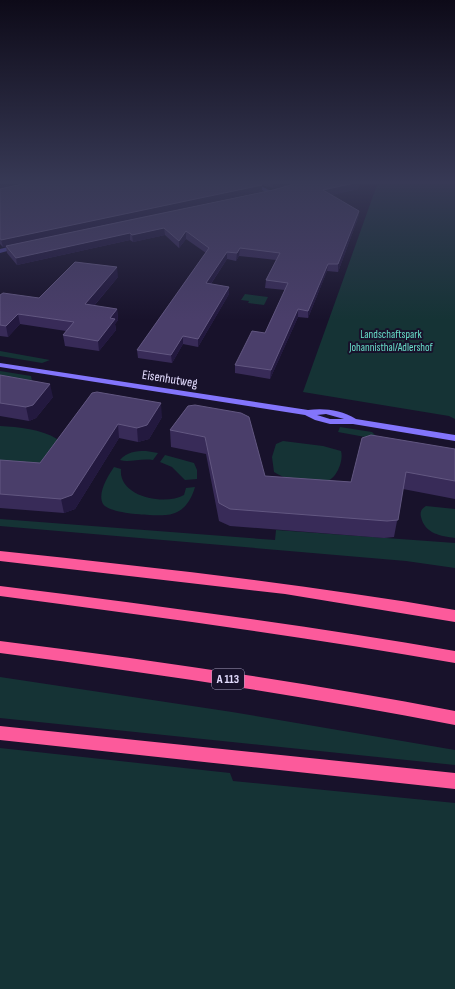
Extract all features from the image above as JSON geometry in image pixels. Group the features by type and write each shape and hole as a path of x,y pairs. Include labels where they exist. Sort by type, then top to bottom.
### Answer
{"highway":[{"path":"0,556 184,576 357,600 455,616"},
{"path":"0,591 178,614 350,639 455,658"},
{"name":"A 113","path":"0,647 144,665 293,689 455,718"},
{"path":"0,734 455,781"}],"street":[{"path":"0,251 30,244"},
{"name":"Eisenhutweg","path":"0,361 27,368"},
{"name":"Eisenhutweg","path":"0,365 308,413 316,419 333,422 342,423 353,421 455,438"}],"green space":[{"name":"Landschaftspark Johannisthal/Adlershof","path":"362,228 455,228 455,419 449,416 303,392"},
{"path":"245,294 268,297 264,305 248,303 249,301 241,300"},
{"path":"0,351 50,360 42,363 0,356"},
{"path":"0,371 31,376 32,381 0,375"},
{"path":"0,426 37,431 57,439 58,442 45,461 36,466 0,466"},
{"path":"340,427 372,432 377,437 376,439 338,432"},
{"path":"283,441 323,446 341,451 342,455 340,465 336,474 329,481 313,482 299,481 274,472 272,457 276,444"},
{"path":"146,451 158,453 153,460 120,460 125,455 132,452"},
{"path":"165,455 194,463 197,470 197,479 185,480 172,467 160,462"},
{"path":"114,467 121,469 122,479 127,486 144,497 166,500 184,495 186,488 195,487 185,506 173,514 142,515 122,512 114,510 103,504 101,495 104,485"},
{"path":"426,506 455,509 455,538 439,535 430,531 426,527 423,523 421,514 422,509"},
{"path":"0,519 275,540 276,530 455,543 455,568 406,561 0,526"},
{"path":"0,677 232,712 455,750 455,765 0,718"},
{"path":"0,748 230,773 233,781 455,803 455,989 0,989"}],"building":[{"path":"0,228 57,228 1,240"},
{"path":"91,228 163,228 132,235 130,233 16,258 6,246"},
{"path":"164,228 352,228 338,264 328,264 308,311 298,309 271,370 235,365 252,331 265,333 288,283 266,280 280,253 240,248 237,253 227,252 206,283 229,287 198,339 183,336 171,355 137,350 209,248 186,231 179,241"},
{"path":"75,262 117,267 85,304 117,309 110,318 115,319 98,341 63,335 74,322 18,314 6,326 0,325 0,295 3,293 39,298"},
{"path":"0,375 50,384 33,405 26,407 0,403"},
{"path":"97,392 161,403 147,425 137,428 118,424 72,495 61,499 0,494 0,460 40,463 92,393"},
{"path":"195,405 241,413 249,417 265,476 351,482 362,438 371,435 455,449 455,481 406,472 398,520 387,521 230,509 219,503 205,437 170,430 188,406"}]}
